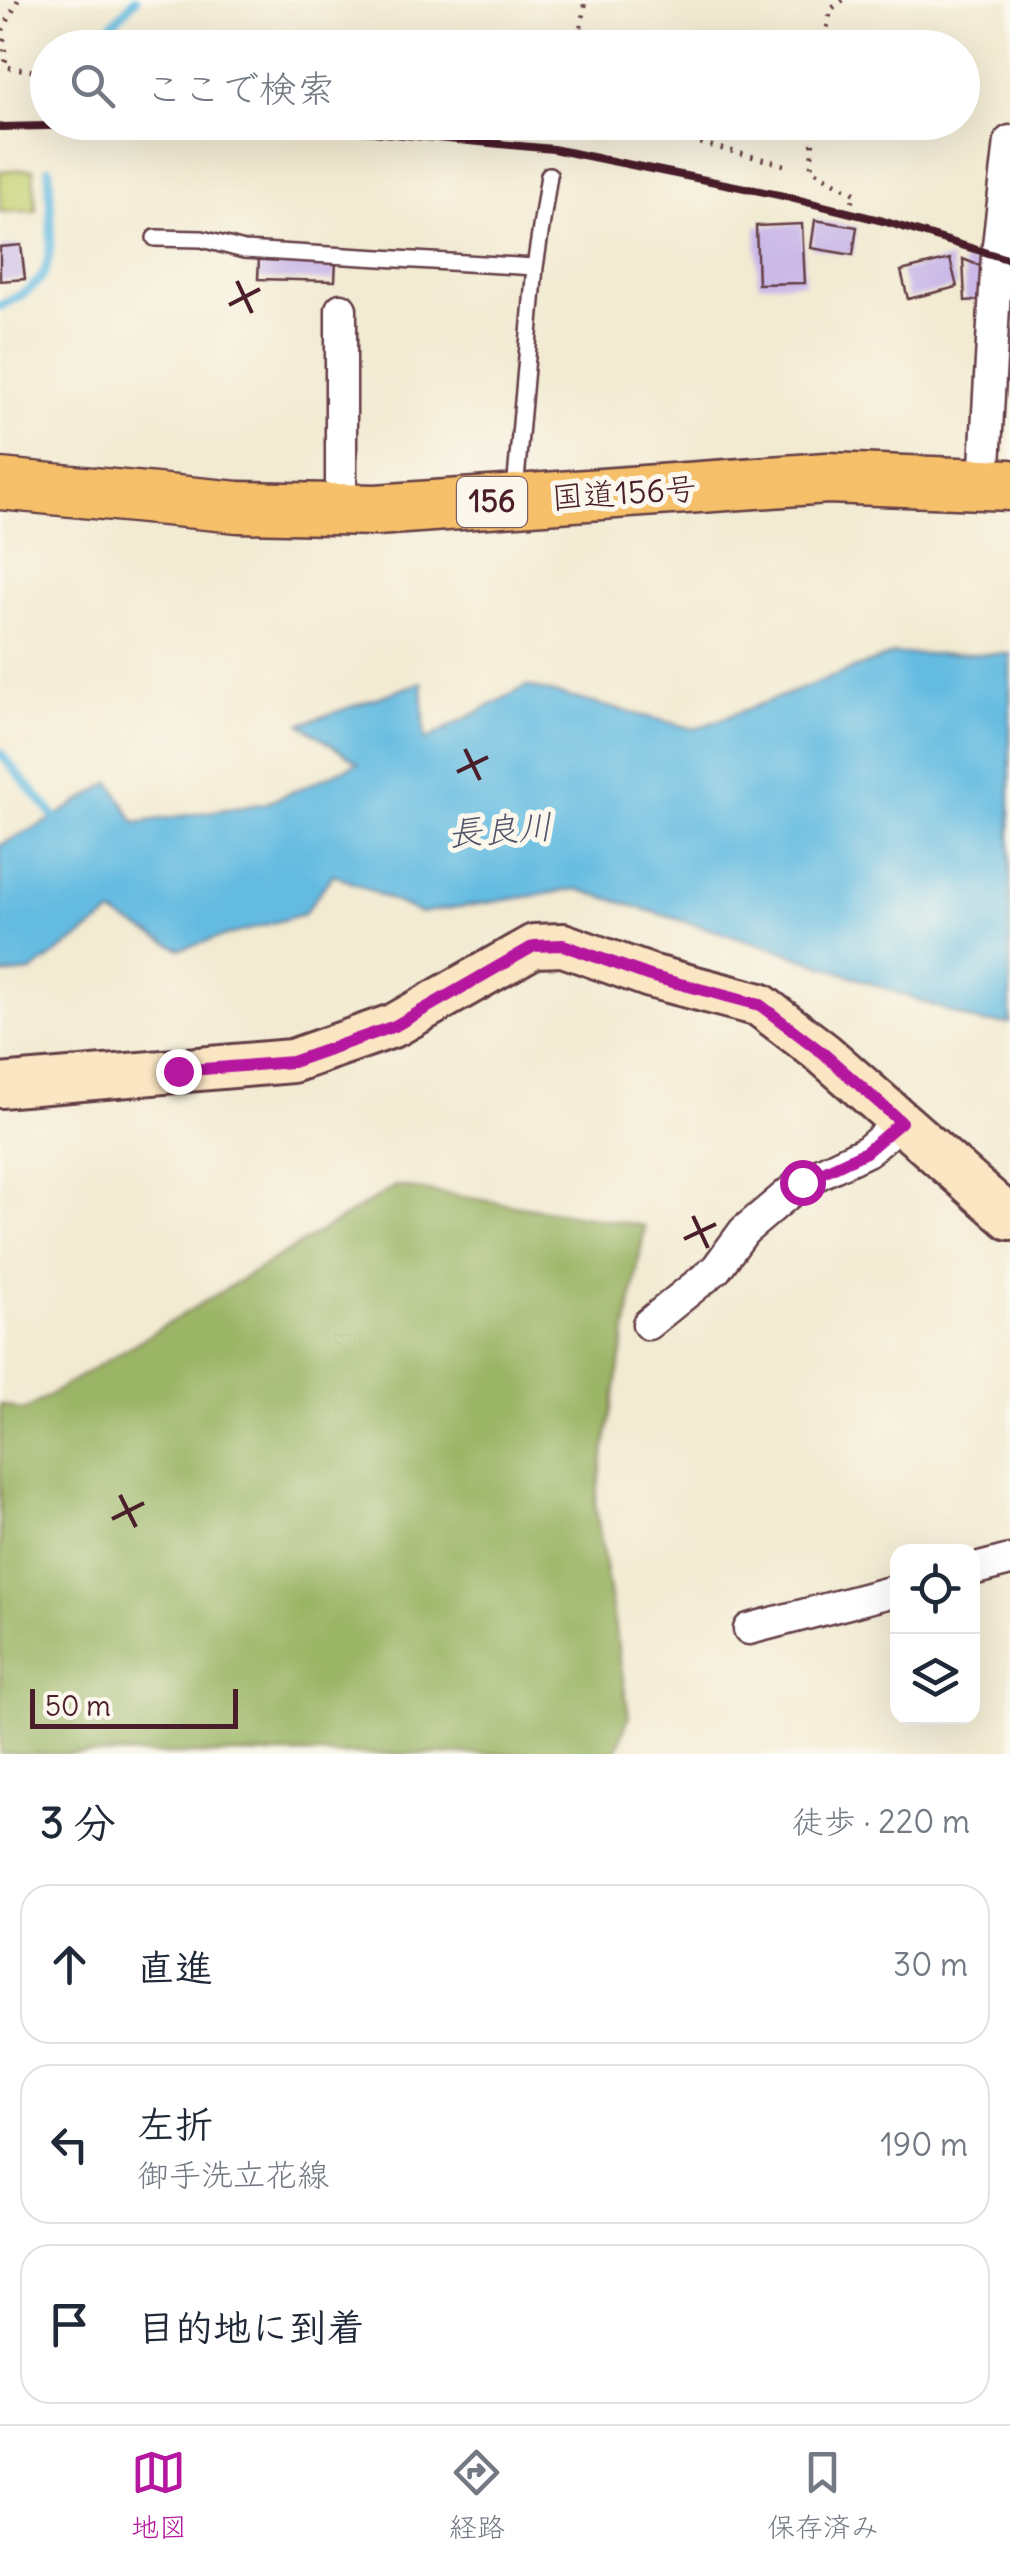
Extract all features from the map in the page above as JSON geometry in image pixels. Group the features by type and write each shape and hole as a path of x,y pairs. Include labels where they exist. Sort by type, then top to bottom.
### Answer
{"highway":[{"name":"国道156号","path":"0,484 238,508 376,510 827,478 997,484"}],"main road":[{"path":"0,1086 292,1062 395,1026 534,946 563,945 650,976 760,1005 824,1054 1010,1218"}],"street":[{"path":"997,484 997,254 1010,141"},
{"path":"341,308 341,509"},
{"path":"648,1324 716,1269 744,1231 802,1182 866,1152 901,1122"},
{"path":"980,1568 1010,1560"},
{"path":"749,1629 890,1592"}],"lane":[{"path":"514,500 535,266 548,175"},
{"path":"155,238 202,239 244,250 535,266"}],"path":[{"path":"18,0 3,30 4,68 30,72"},
{"path":"580,30 586,0"},
{"path":"826,30 831,9 843,0"},
{"path":"688,140 785,165"},
{"path":"813,140 811,169 856,194 852,202"}],"green space":[{"path":"33,169 36,211 0,212 0,171"},
{"path":"396,1186 645,1226 595,1503 629,1716 615,1754 0,1754 0,1404 23,1411"}],"water":[{"name":"長良川","path":"893,654 1010,654 1010,1023 981,1023 780,950 577,889 420,913 333,874 304,914 180,949 112,914 31,972 0,975 0,845 111,782 135,823 267,803 358,763 301,724 422,682 425,740 527,686 695,729"}],"building":[{"path":"815,220 857,227 853,255 811,248"},
{"path":"802,224 805,283 758,284 756,226"},
{"path":"21,245 25,279 0,281 0,247"},
{"path":"259,258 336,260 335,281 258,279"},
{"path":"950,259 957,287 908,299 901,271"},
{"path":"963,259 990,270 990,299 965,301"}],"waterway":[{"path":"107,30 135,0"},
{"path":"0,306 32,288 45,269 50,242 49,169"},
{"path":"0,753 60,823"}],"railway":[{"path":"0,127 30,126"},
{"path":"458,140 553,149 779,195 883,221 1010,260"}],"route":[{"path":"178,1071 292,1062 395,1026 534,946 563,945 650,976 760,1005 824,1054 901,1122 866,1152 802,1182"}]}
